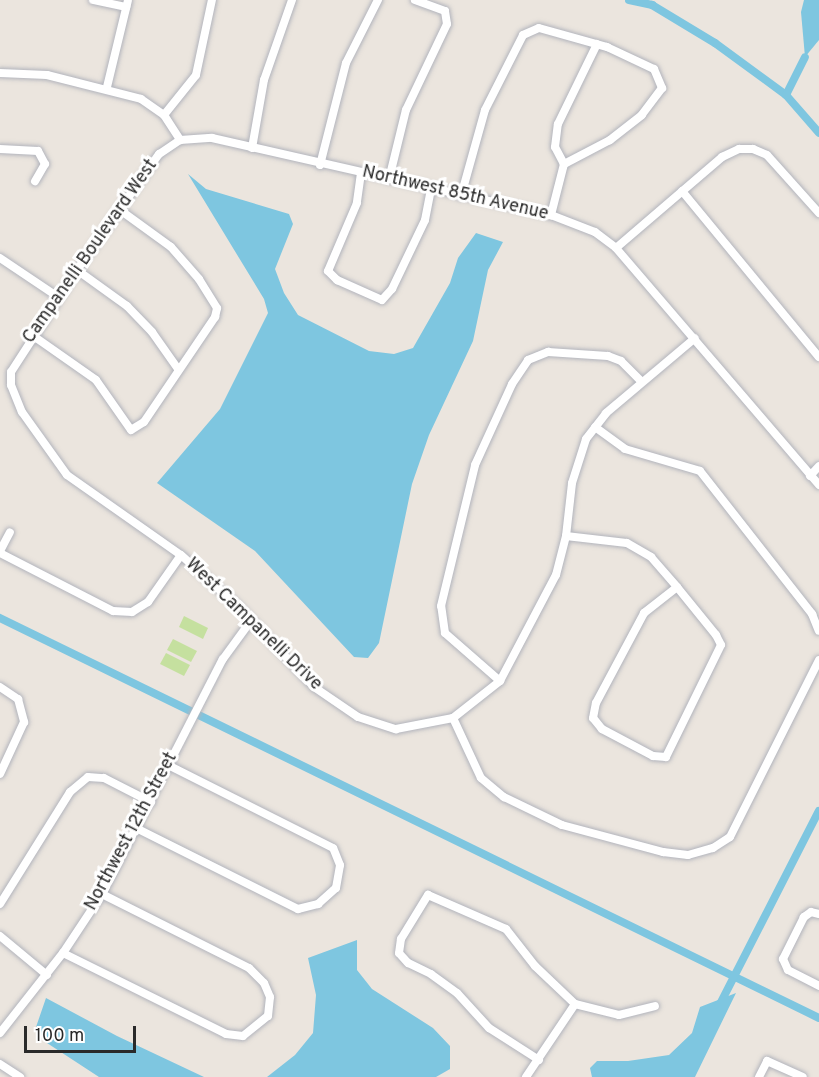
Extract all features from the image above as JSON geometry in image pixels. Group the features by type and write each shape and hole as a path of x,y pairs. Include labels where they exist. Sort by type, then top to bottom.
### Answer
{"street":[{"path":"93,0 127,4 107,87"},
{"path":"164,115 196,75 212,0"},
{"path":"252,148 264,80 292,0"},
{"path":"320,165 346,63 378,0"},
{"path":"389,179 406,110 447,24 445,11 414,0"},
{"path":"461,196 485,110 523,35 539,27 597,44 654,69 662,80 660,95 642,115 610,140 564,164"},
{"path":"551,215 564,164 555,147 558,124 597,44"},
{"path":"0,73 47,75 107,87 141,99 164,115 180,140"},
{"name":"Northwest 85th Avenue","path":"180,140 212,138 320,165 551,215 589,229 616,248 819,485"},
{"name":"Campanelli Boulevard West","path":"11,372 32,335 159,154 180,140"},
{"path":"616,248 726,154 750,148 771,158 819,213"},
{"path":"0,149 38,151 45,164 35,181"},
{"path":"360,173 357,203 328,272 337,280 382,300 393,289 425,220 431,189"},
{"path":"682,191 819,357"},
{"path":"32,335 96,380 131,430 144,422 215,317 217,308 199,279 171,247 120,210"},
{"path":"0,258 58,297"},
{"path":"77,270 127,306 152,332 178,369"},
{"path":"695,338 641,381 595,427 576,465 566,536 550,589 500,681 453,718 481,778 504,797 538,815 663,852 688,855 713,848 730,837 819,660"},
{"path":"500,681 452,640 442,625 441,606 475,465 512,384 533,357 548,352 608,356 621,361 641,381"},
{"name":"West Campanelli Drive","path":"11,372 11,386 22,412 68,475 181,555 314,687 334,703 358,717 396,729 453,718"},
{"path":"595,427 625,449 700,471 812,614 819,631"},
{"path":"810,476 819,466"},
{"path":"10,532 0,552 113,611 132,612 148,602 181,555"},
{"path":"566,536 627,543 651,557 677,587 721,645 666,757 652,756 602,729 593,718 596,703 644,613 677,587"},
{"name":"Northwest 12th Street","path":"0,1033 47,975 102,894 138,829 223,659 250,622"},
{"path":"0,687 18,699 24,722 0,774"},
{"path":"138,829 298,909 318,904 336,888 340,865 333,848 170,766"},
{"path":"0,904 70,792 88,777 104,778 151,802"},
{"path":"63,953 226,1034 243,1036 268,1016 270,997 264,983 249,969 102,894"},
{"path":"538,1060 489,1028 457,993 431,974 408,963 399,953 401,939 428,895 506,930 535,966 575,1004 619,1015 656,1006"},
{"path":"819,914 811,912 804,917 783,959 788,970 819,986"},
{"path":"0,936 47,975"},
{"path":"526,1077 575,1004"},
{"path":"759,1077 767,1060 803,1077"},
{"path":"0,1064 20,1077"}],"green space":[{"path":"184,616 208,628 203,639 179,627"},
{"path":"173,639 197,651 191,662 167,650"},
{"path":"166,653 190,665 184,676 160,664"}],"water":[{"path":"804,0 819,0 819,40 805,57 801,12"},
{"path":"188,174 206,189 289,214 293,224 275,269 284,293 298,315 369,351 394,354 413,348 450,283 458,258 476,233 503,242 488,270 473,341 429,435 412,484 379,643 368,658 354,657 255,551 157,483 220,409 268,313 264,299"},
{"path":"357,940 357,970 372,989 433,1028 450,1046 450,1069 436,1077 267,1077 295,1055 313,1033 316,995 308,958"},
{"path":"736,993 695,1077 592,1077 590,1068 597,1061 628,1061 669,1055 692,1033 700,1007"},
{"path":"46,998 117,1036 204,1077 99,1077 47,1043 36,1027"}],"waterway":[{"path":"629,0 652,5 715,43 786,95 819,133"},
{"path":"786,95 805,57"},
{"path":"0,618 819,1018"},
{"path":"719,1006 819,811"}]}
